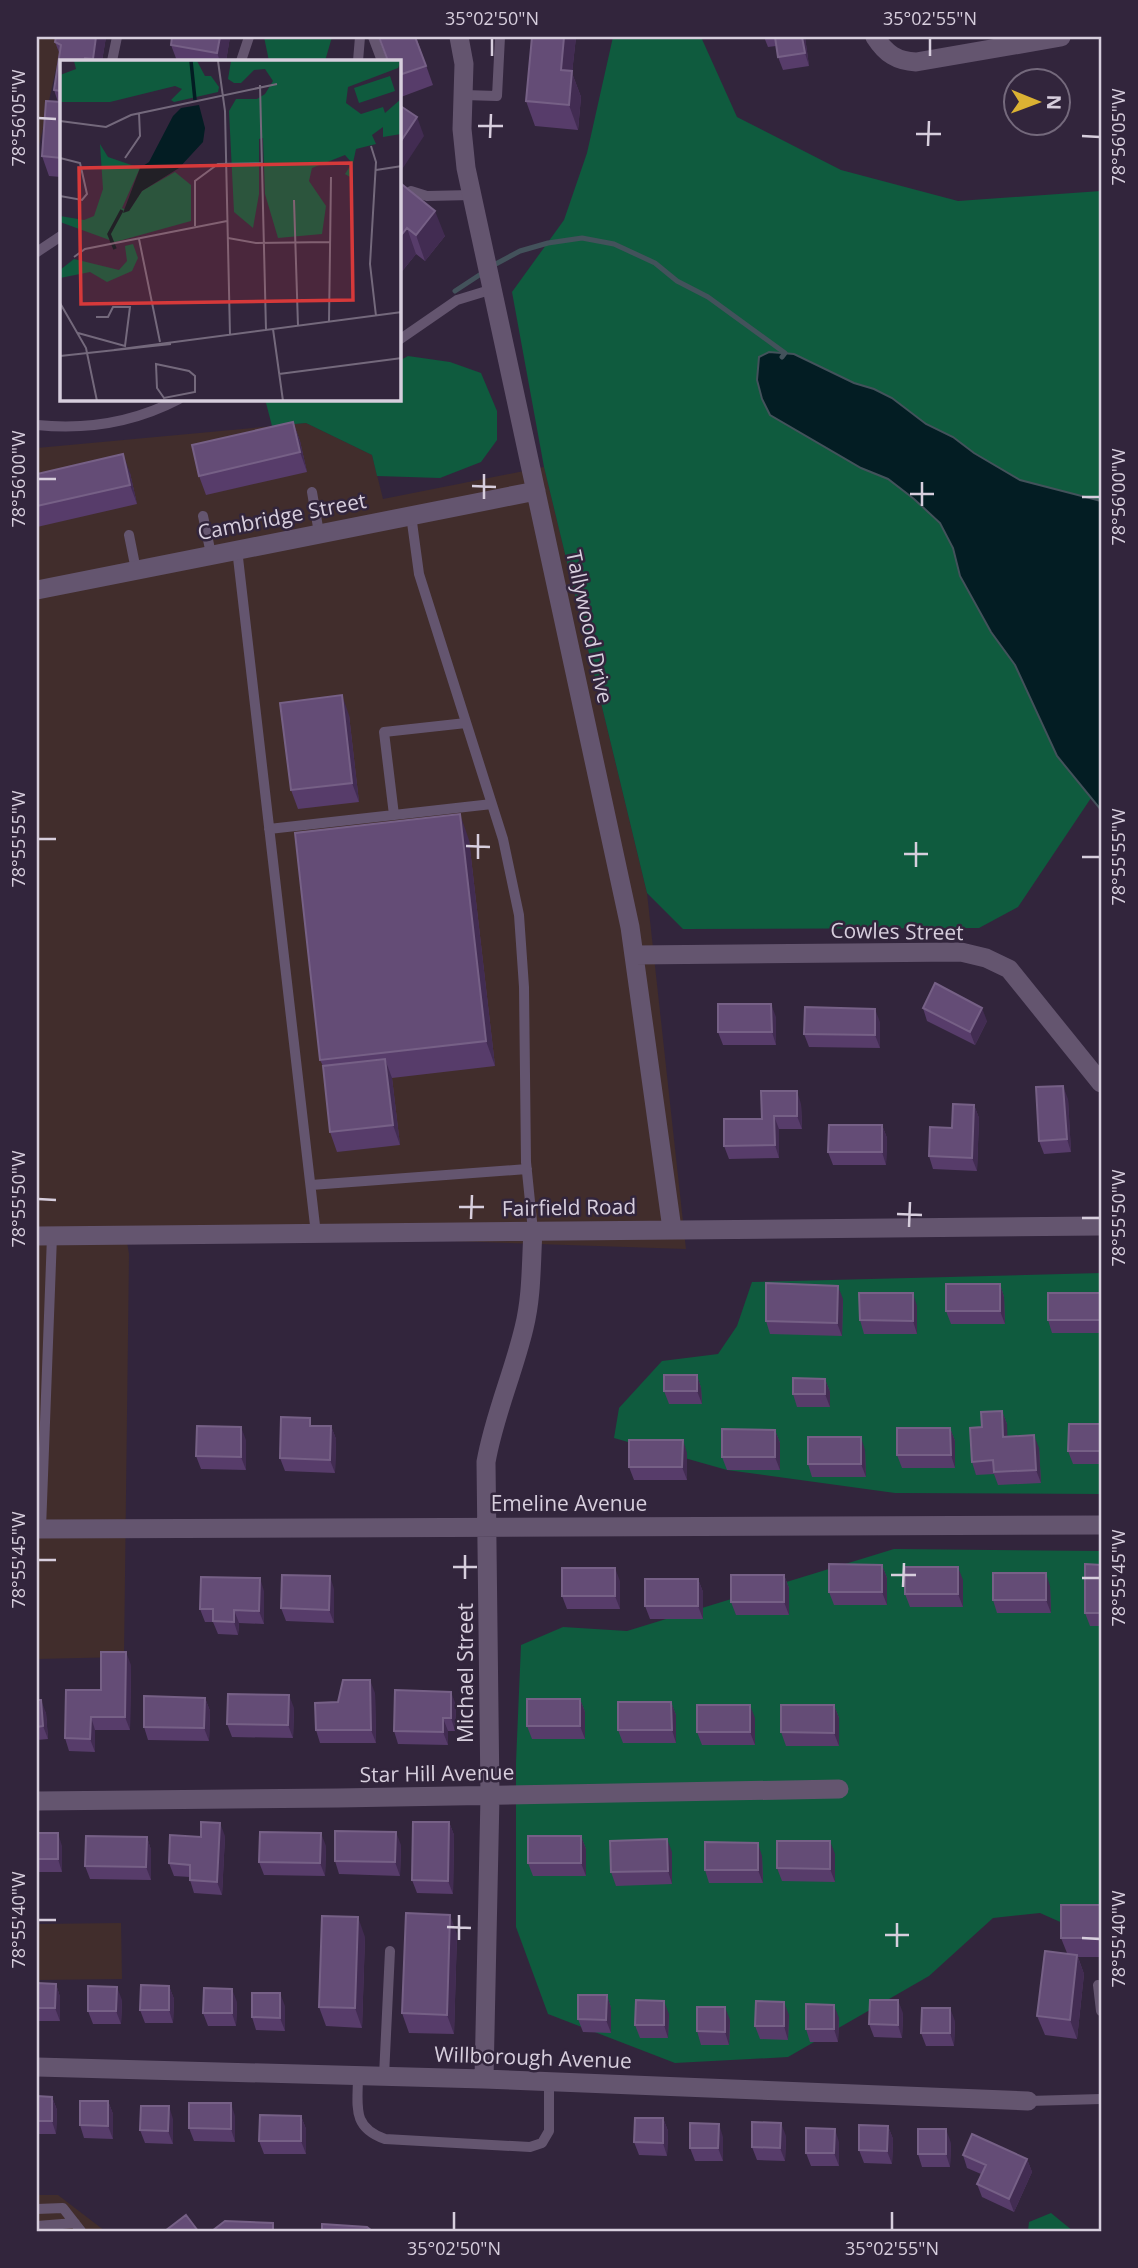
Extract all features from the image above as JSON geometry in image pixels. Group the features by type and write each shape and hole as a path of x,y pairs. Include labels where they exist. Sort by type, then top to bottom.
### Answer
{"street":[{"name":"Tallywood Drive","path":"459,37 464,64 462,129 472,195 630,927 672,1229"},
{"path":"875,37 882,48 892,56 916,62 1061,37"},
{"name":"Cambridge Street","path":"37,590 536,491"},
{"name":"Cowles Street","path":"634,955 961,953 986,958 1010,969 1101,1083"},
{"name":"Fairfield Road","path":"45,1236 1101,1226"},
{"name":"Michael Street","path":"484,2079 490,1796 486,1462 497,1411 525,1325 531,1286 533,1231"},
{"name":"Emeline Avenue","path":"39,1529 1101,1525"},
{"name":"Star Hill Avenue","path":"37,1801 839,1790"},
{"name":"Willborough Avenue","path":"37,2067 549,2081 1028,2101"}],"lane":[{"path":"112,60 117,37"},
{"path":"241,60 249,37"},
{"path":"358,60 359,37"},
{"path":"373,37 382,60"},
{"path":"464,95 497,96 500,37"},
{"path":"401,202 411,191 437,197 472,195"},
{"path":"37,252 60,237"},
{"path":"401,339 457,300 493,289"},
{"path":"37,425 107,425 156,411 175,401"},
{"path":"312,492 319,533"},
{"path":"411,515 419,573 503,839 519,915 524,987 527,1169 533,1231"},
{"path":"203,516 211,554"},
{"path":"129,535 136,570"},
{"path":"237,549 316,1234"},
{"path":"394,815 384,733 466,723"},
{"path":"269,829 492,804"},
{"path":"311,1185 527,1169"},
{"path":"39,1529 45,1236"},
{"path":"384,2076 390,1951"},
{"path":"1098,1985 1101,2011"},
{"path":"358,2075 359,2112 362,2125 369,2133 384,2139 530,2147 542,2143 549,2131 549,2081"},
{"path":"1028,2101 1101,2099"},
{"path":"37,2209 63,2208 78,2227"},
{"path":"37,2226 78,2227"}],"shaded area":[{"path":"37,37 63,37 37,155"},
{"path":"769,352 794,354 892,398 926,424 953,437 974,453 1020,480 1101,501 1101,810 1057,756 1015,665 991,632 960,576 953,548 940,523 888,479 861,468 770,415 757,380 759,357"},
{"path":"306,423 372,455 383,499 544,467 647,893 686,1249 125,1230 129,1254 124,1657 37,1659 37,448"},
{"path":"121,1923 122,1979 37,1980 37,1924"},
{"path":"37,2195 58,2195 105,2231 37,2231"}],"green space":[{"path":"264,37 332,37 325,60 269,60"},
{"path":"613,37 701,37 737,117 841,170 958,201 1101,191 1101,501 1020,480 974,453 953,437 926,424 892,398 854,383 861,468 888,479 940,523 953,548 960,576 991,632 1015,665 1057,756 1091,798 1018,907 979,928 683,929 647,893 544,467 512,292 564,220 587,153"},
{"path":"408,356 450,362 481,373 497,411 497,440 481,462 440,478 377,476 372,455 306,423 272,426 266,401 401,401 401,360"},
{"path":"1101,1273 1101,1494 895,1493 727,1470 614,1438 619,1408 662,1361 718,1354 737,1326 752,1282"},
{"path":"894,1549 1101,1551 1101,1940 1040,1913 993,1918 929,1976 788,2057 675,2063 548,2014 516,1927 516,1762 521,1645 563,1627 627,1631"},
{"path":"1051,2213 1073,2231 1028,2231 1029,2222"}],"building":[{"path":"56,37 96,37 93,59 60,60 60,91 54,90 61,45 55,42"},
{"path":"172,37 220,37 217,53 171,45"},
{"path":"379,37 415,37 426,66 401,74 401,60 388,60"},
{"path":"532,37 564,37 561,70 572,71 569,105 526,101"},
{"path":"775,37 802,37 805,53 778,57"},
{"path":"46,101 60,102 60,158 42,156"},
{"path":"401,106 417,117 401,141"},
{"path":"401,184 435,211 416,235 407,228 401,236"},
{"path":"293,422 300,452 199,476 192,445"},
{"path":"123,454 130,485 37,506 37,474"},
{"path":"342,695 352,783 291,790 280,703"},
{"path":"460,814 486,1041 320,1060 295,833"},
{"path":"935,983 982,1008 970,1032 923,1008"},
{"path":"718,1004 771,1004 772,1032 718,1032"},
{"path":"805,1007 875,1009 875,1035 804,1034"},
{"path":"385,1059 393,1125 330,1132 323,1066"},
{"path":"1063,1086 1067,1139 1039,1141 1036,1087"},
{"path":"761,1091 797,1091 797,1116 774,1116 775,1145 724,1146 724,1119 762,1119"},
{"path":"953,1104 974,1105 972,1158 929,1156 930,1127 952,1128"},
{"path":"829,1125 882,1125 882,1152 828,1152"},
{"path":"766,1283 838,1286 837,1323 766,1321"},
{"path":"946,1284 1000,1284 1000,1311 946,1311"},
{"path":"859,1293 913,1293 913,1321 860,1320"},
{"path":"1048,1293 1101,1293 1101,1320 1048,1320"},
{"path":"664,1375 697,1375 697,1391 664,1391"},
{"path":"793,1378 825,1379 825,1394 793,1394"},
{"path":"1002,1411 1003,1437 1034,1435 1036,1470 994,1472 993,1460 972,1462 970,1428 982,1427 981,1412"},
{"path":"281,1417 310,1418 310,1426 331,1426 330,1460 280,1458"},
{"path":"1069,1424 1101,1424 1101,1451 1068,1451"},
{"path":"197,1426 241,1427 241,1457 196,1456"},
{"path":"897,1428 950,1428 951,1455 897,1455"},
{"path":"722,1429 775,1430 775,1457 722,1457"},
{"path":"808,1437 861,1437 861,1464 808,1464"},
{"path":"629,1440 683,1440 682,1467 629,1467"},
{"path":"829,1564 882,1565 882,1592 829,1592"},
{"path":"1085,1564 1101,1565 1101,1613 1085,1613"},
{"path":"905,1567 958,1567 958,1594 905,1594"},
{"path":"562,1568 615,1568 615,1596 562,1596"},
{"path":"993,1573 1046,1573 1046,1600 993,1600"},
{"path":"282,1575 330,1576 329,1610 281,1608"},
{"path":"731,1575 784,1575 784,1602 731,1602"},
{"path":"201,1577 260,1578 259,1611 234,1610 234,1622 213,1621 213,1609 200,1609"},
{"path":"645,1579 698,1579 698,1606 645,1606"},
{"path":"101,1652 126,1652 125,1717 91,1717 90,1739 65,1738 66,1690 101,1690"},
{"path":"343,1680 370,1680 371,1730 316,1730 315,1703 338,1702"},
{"path":"395,1690 451,1692 451,1718 443,1718 443,1732 394,1731"},
{"path":"228,1694 289,1695 288,1725 227,1724"},
{"path":"144,1696 205,1698 204,1728 144,1727"},
{"path":"527,1699 580,1699 580,1726 527,1726"},
{"path":"37,1700 41,1700 43,1726 37,1727"},
{"path":"618,1702 671,1702 672,1730 618,1730"},
{"path":"697,1705 750,1705 750,1732 697,1732"},
{"path":"781,1705 834,1705 834,1733 781,1732"},
{"path":"201,1822 220,1823 217,1882 190,1880 190,1865 169,1863 170,1835 201,1837"},
{"path":"413,1822 449,1822 448,1881 412,1880"},
{"path":"335,1831 396,1832 395,1862 335,1861"},
{"path":"260,1832 321,1833 320,1863 259,1862"},
{"path":"37,1833 58,1833 58,1859 37,1859"},
{"path":"86,1836 147,1837 146,1867 85,1866"},
{"path":"528,1836 581,1836 581,1863 528,1863"},
{"path":"667,1839 668,1871 611,1872 610,1841"},
{"path":"777,1841 830,1841 830,1869 777,1868"},
{"path":"705,1842 758,1843 758,1870 705,1870"},
{"path":"1061,1905 1101,1905 1101,1938 1061,1938"},
{"path":"406,1913 450,1915 447,2015 402,2013"},
{"path":"322,1916 358,1917 355,2008 319,2007"},
{"path":"1045,1951 1077,1955 1070,2020 1037,2016"},
{"path":"37,1983 56,1984 55,2008 37,2008"},
{"path":"141,1985 169,1986 169,2010 140,2010"},
{"path":"88,1986 117,1987 116,2011 88,2011"},
{"path":"204,1988 232,1989 232,2013 203,2013"},
{"path":"252,1993 280,1993 280,2018 252,2017"},
{"path":"578,1995 607,1995 606,2020 578,2019"},
{"path":"636,2000 664,2001 664,2025 635,2025"},
{"path":"870,2000 898,2000 898,2025 869,2024"},
{"path":"756,2001 784,2002 784,2026 755,2026"},
{"path":"806,2004 834,2005 834,2029 806,2029"},
{"path":"697,2007 725,2007 725,2032 697,2031"},
{"path":"922,2008 950,2008 950,2033 921,2033"},
{"path":"37,2096 52,2097 52,2121 37,2121"},
{"path":"80,2101 108,2101 108,2126 80,2125"},
{"path":"189,2103 231,2103 231,2129 189,2128"},
{"path":"141,2106 169,2106 168,2131 140,2130"},
{"path":"260,2115 301,2116 301,2141 259,2141"},
{"path":"635,2118 663,2118 663,2143 634,2142"},
{"path":"752,2122 781,2123 780,2148 752,2147"},
{"path":"690,2123 719,2124 718,2148 690,2148"},
{"path":"859,2125 888,2126 887,2151 859,2150"},
{"path":"806,2128 835,2129 834,2153 806,2153"},
{"path":"918,2129 946,2129 946,2154 918,2154"},
{"path":"972,2134 1027,2159 1009,2199 977,2184 986,2165 963,2155"},
{"path":"186,2215 198,2231 165,2231"},
{"path":"225,2221 273,2223 273,2231 212,2231"},
{"path":"322,2224 367,2227 372,2231 322,2231"}],"waterway":[{"path":"492,266 520,251 548,243 582,238 614,244 655,263 677,281 708,297 785,353 782,357"},
{"path":"455,291 484,272"}]}
